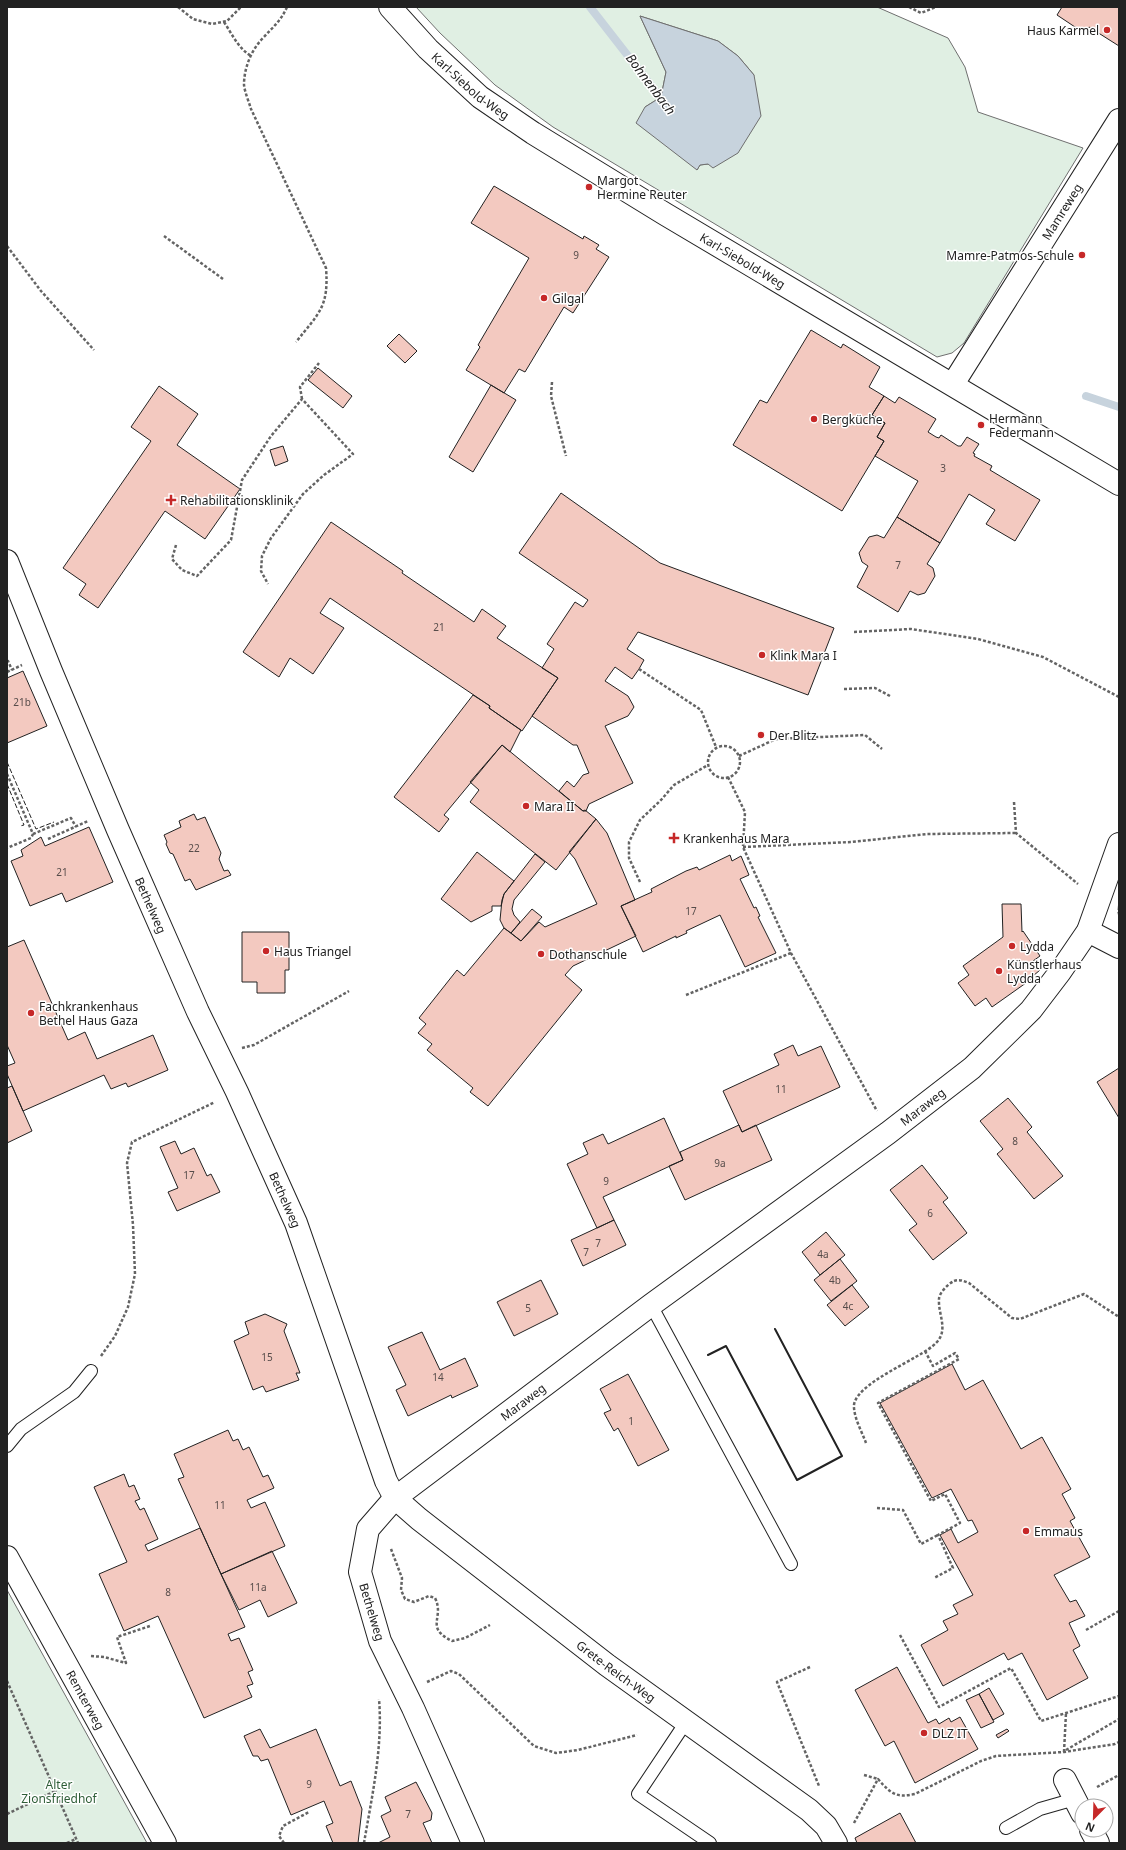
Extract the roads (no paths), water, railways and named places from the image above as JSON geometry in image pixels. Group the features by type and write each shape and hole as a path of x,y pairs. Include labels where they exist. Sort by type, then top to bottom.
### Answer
{"street":[{"name":"Karl-Siebold-Weg","path":"390,7 428,49 480,97 528,129 666,214 1119,484"},
{"name":"Mamreweg","path":"953,384 1119,120"},
{"name":"Bethelweg","path":"7,561 50,671 111,811 218,1054 296,1223 386,1481 395,1498 368,1529 360,1572 380,1641 413,1708 473,1843"},
{"name":"Maraweg","path":"395,1498 651,1305 888,1133 972,1068 1031,1010 1088,932 1119,844"},
{"path":"1088,932 1119,947"},
{"name":"Grete-Reich-Weg","path":"395,1498 440,1536 607,1665 810,1810 826,1826 835,1841"},
{"name":"Remterweg","path":"7,1557 165,1843"},
{"path":"1065,1780 1074,1798"}],"lane":[{"path":"651,1305 791,1564"},
{"path":"7,1446 21,1429 74,1392 91,1371"},
{"path":"686,1722 638,1794 710,1843"},
{"path":"1006,1828 1040,1809 1074,1806"}],"waterway":[{"name":"Bohnenbach","path":"590,7 667,106"},
{"name":"Bohnenbach","path":"1086,396 1119,407"}],"place":[{"name":"Haus Karmel","path":"1107,30"},
{"name":"Margot Hermine Reuter","path":"589,187"},
{"name":"Mamre-Patmos-Schule","path":"1082,255"},
{"name":"Gilgal","path":"544,298"},
{"name":"Bergküche","path":"814,419"},
{"name":"Hermann Federmann","path":"981,425"},
{"name":"Rehabilitationsklinik","path":"171,500"},
{"name":"Klink Mara I","path":"762,655"},
{"name":"Der Blitz","path":"761,735"},
{"name":"Mara II","path":"526,806"},
{"name":"Krankenhaus Mara","path":"674,838"},
{"name":"Lydda","path":"1012,946"},
{"name":"Haus Triangel","path":"266,951"},
{"name":"Dothanschule","path":"541,954"},
{"name":"Künstlerhaus Lydda","path":"999,971"},
{"name":"Fachkrankenhaus Bethel Haus Gaza","path":"31,1013"},
{"name":"Emmaus","path":"1026,1531"},
{"name":"DLZ IT","path":"924,1733"}],"park label":[{"name":"Alter Zionsfriedhof","path":"59,1791"}]}
